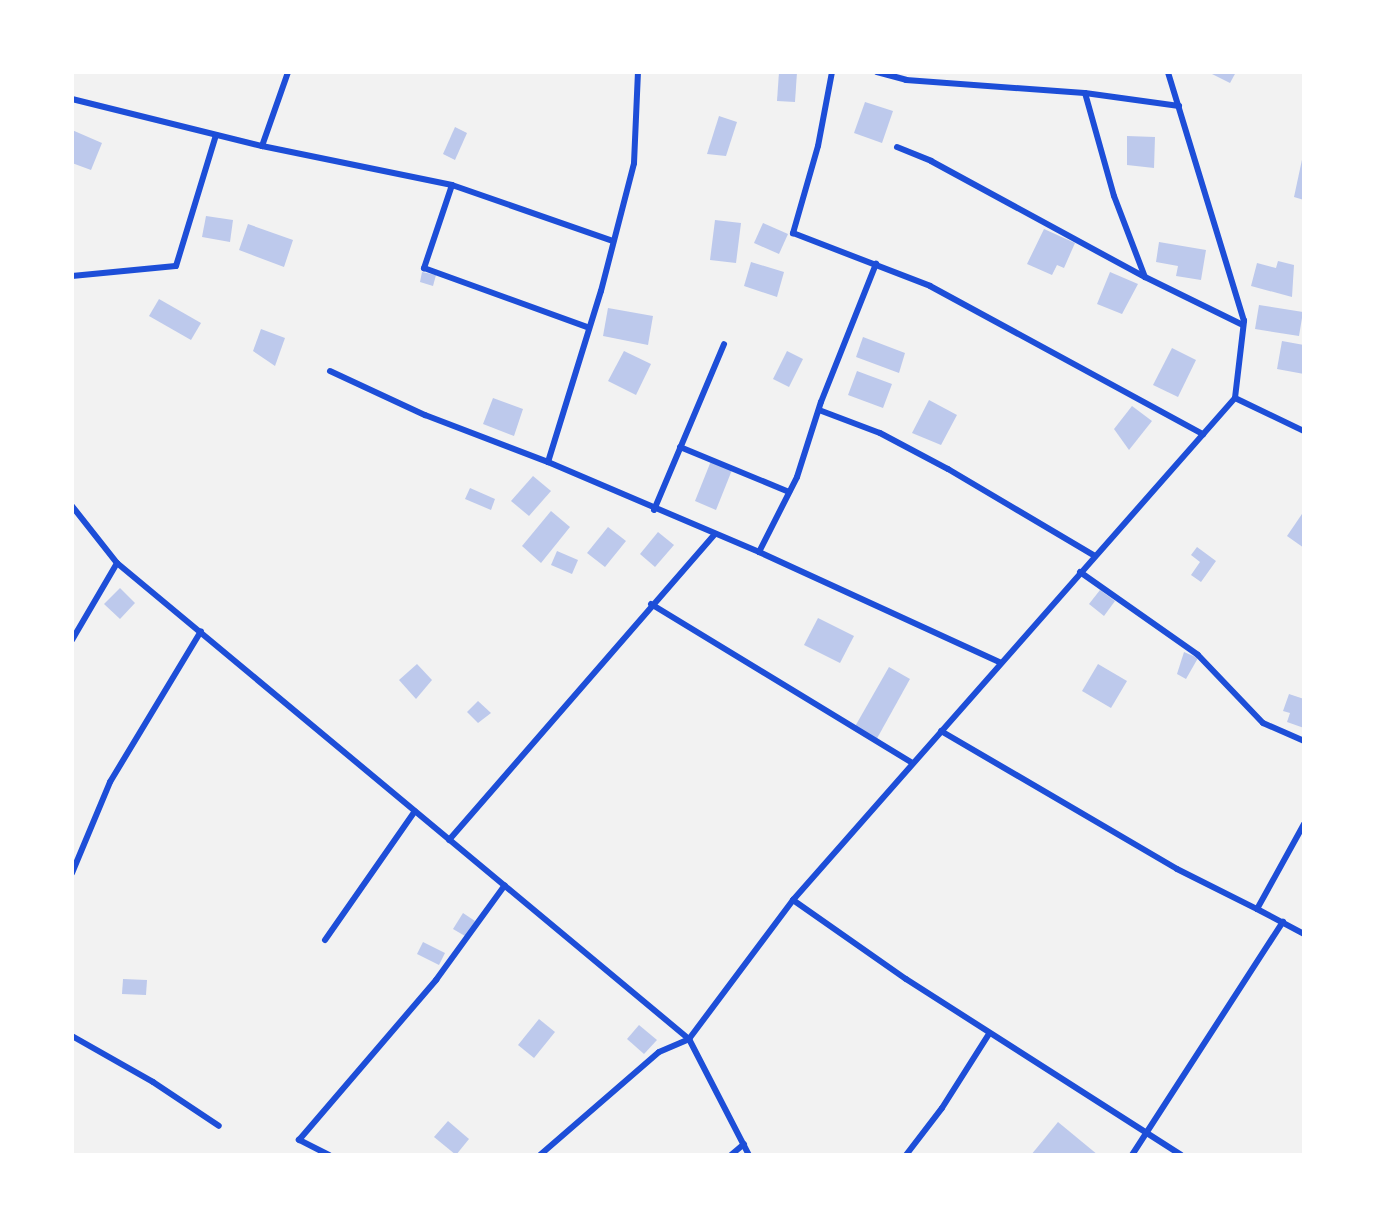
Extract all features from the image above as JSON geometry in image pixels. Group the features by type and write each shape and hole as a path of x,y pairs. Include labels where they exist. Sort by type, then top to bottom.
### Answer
{"street":[{"path":"262,146 288,72"},
{"path":"548,462 587,327 601,291 634,163 638,72"},
{"path":"832,72 818,147 793,233 941,291 1203,435"},
{"path":"877,72 906,80 1085,93 1179,106"},
{"path":"906,80 908,72"},
{"path":"540,1155 659,1052 689,1039 793,900 1235,398 1243,325 1168,72"},
{"path":"1085,93 1114,196 1145,278"},
{"path":"72,99 262,146 452,185 613,242"},
{"path":"72,276 176,266 216,135"},
{"path":"897,147 931,161 1145,278 1243,325"},
{"path":"452,185 424,268 587,327"},
{"path":"759,552 789,492 876,264"},
{"path":"654,510 724,345"},
{"path":"330,371 425,415 548,462 654,510 759,552 1001,663"},
{"path":"1235,398 1304,431"},
{"path":"819,410 880,433 948,469 1095,556"},
{"path":"680,447 789,492"},
{"path":"72,506 117,563 689,1039 749,1155"},
{"path":"449,840 651,604 715,534"},
{"path":"72,640 117,563"},
{"path":"1080,572 1198,655 1263,723 1304,741"},
{"path":"651,604 913,763"},
{"path":"72,873 110,782 201,631"},
{"path":"940,731 1177,869 1304,934"},
{"path":"325,940 415,811"},
{"path":"1257,909 1304,824"},
{"path":"329,1155 299,1140 423,995 505,885"},
{"path":"793,900 989,1034 1148,1132 1181,1155"},
{"path":"1132,1155 1283,922"},
{"path":"906,1155 942,1108 989,1034"},
{"path":"72,1036 153,1082 219,1126"},
{"path":"731,1155 744,1144"}],"building":[{"path":"779,72 797,72 795,102 777,101"},
{"path":"1208,72 1236,72 1230,83"},
{"path":"865,102 893,111 882,143 854,133"},
{"path":"719,116 737,122 726,156 707,154"},
{"path":"455,127 467,133 455,160 443,154"},
{"path":"72,130 102,143 91,170 72,163"},
{"path":"1127,136 1155,137 1154,168 1127,165"},
{"path":"1304,155 1304,200 1294,197"},
{"path":"206,216 233,220 230,242 202,237"},
{"path":"715,220 741,223 736,263 710,260"},
{"path":"763,223 788,234 779,254 754,243"},
{"path":"248,224 293,240 284,267 239,250"},
{"path":"1044,229 1075,243 1064,268 1057,265 1052,275 1027,264"},
{"path":"1159,242 1206,250 1201,280 1176,276 1178,266 1156,262"},
{"path":"1278,261 1294,265 1292,297 1251,286 1257,263 1276,268"},
{"path":"751,262 784,272 777,297 744,286"},
{"path":"422,272 436,275 433,286 420,282"},
{"path":"1110,272 1138,284 1122,314 1097,304"},
{"path":"159,299 201,323 191,340 149,316"},
{"path":"1259,305 1303,312 1299,336 1255,329"},
{"path":"608,308 653,316 648,345 603,336"},
{"path":"261,329 285,338 275,366 253,351"},
{"path":"863,337 905,353 899,373 856,357"},
{"path":"1282,341 1304,345 1304,374 1277,369"},
{"path":"1172,348 1196,360 1178,397 1153,385"},
{"path":"624,351 651,364 636,395 608,381"},
{"path":"787,351 803,359 789,387 773,379"},
{"path":"857,371 892,384 883,408 848,395"},
{"path":"493,398 523,409 514,436 483,424"},
{"path":"929,400 957,415 941,445 912,433"},
{"path":"1132,406 1152,421 1129,450 1114,429"},
{"path":"711,461 732,470 716,510 695,501"},
{"path":"533,476 551,491 529,516 511,501"},
{"path":"470,488 495,499 491,510 465,499"},
{"path":"551,511 570,527 541,563 522,546"},
{"path":"1304,511 1304,548 1287,536"},
{"path":"608,527 626,541 605,567 587,553"},
{"path":"658,532 674,545 655,567 640,554"},
{"path":"1197,547 1216,561 1201,582 1191,575 1200,562 1191,555"},
{"path":"557,551 578,560 572,574 551,565"},
{"path":"120,588 135,603 120,619 104,604"},
{"path":"1100,590 1115,601 1104,616 1089,604"},
{"path":"818,618 854,636 840,663 804,645"},
{"path":"1184,652 1198,658 1186,679 1177,674"},
{"path":"417,664 432,680 416,699 399,680"},
{"path":"1098,664 1127,681 1111,708 1082,691"},
{"path":"889,667 910,679 875,742 853,730"},
{"path":"1289,694 1304,699 1304,728 1287,722 1290,713 1283,711"},
{"path":"478,701 491,713 478,723 467,712"},
{"path":"463,913 475,921 465,936 453,929"},
{"path":"423,942 445,953 439,965 417,954"},
{"path":"123,979 147,980 146,995 122,994"},
{"path":"539,1019 555,1032 534,1058 518,1045"},
{"path":"639,1025 657,1040 644,1054 627,1039"},
{"path":"448,1121 469,1139 456,1155 434,1137"},
{"path":"1058,1122 1098,1155 1031,1155"}]}
